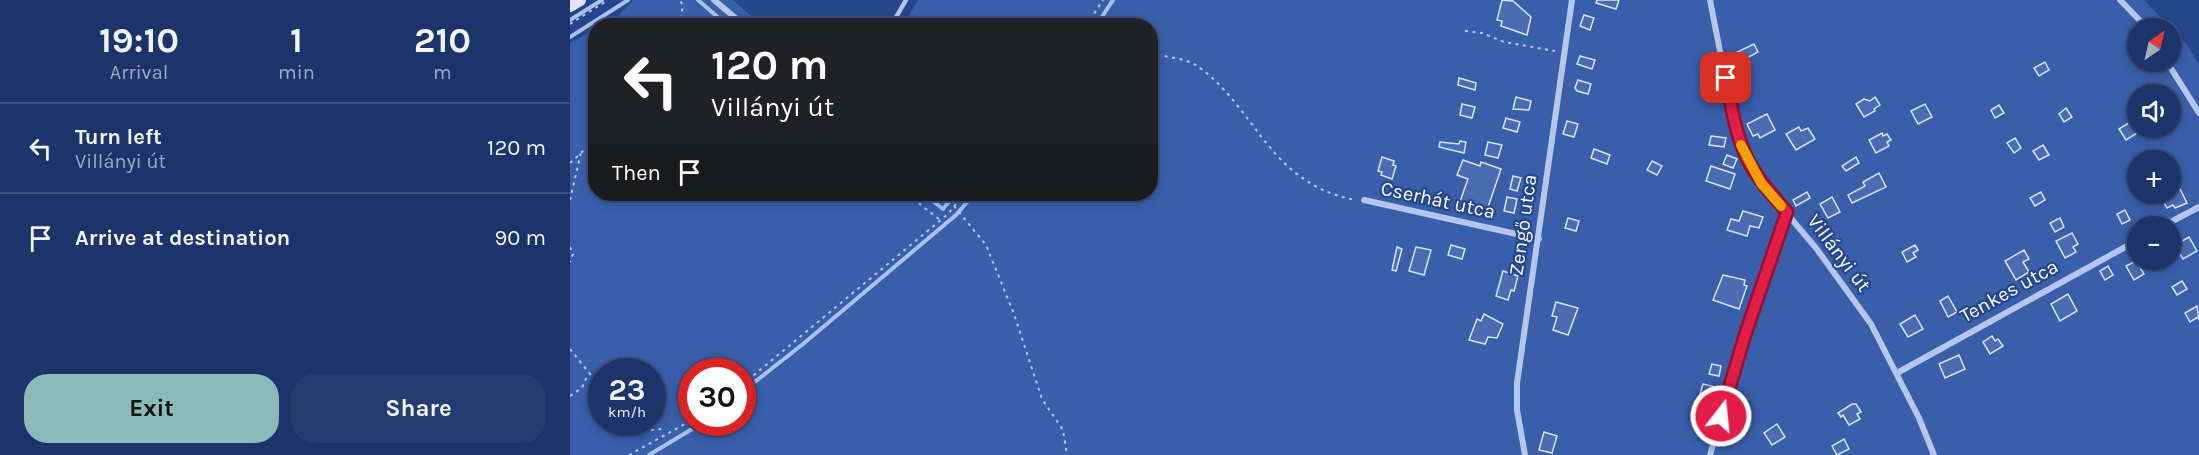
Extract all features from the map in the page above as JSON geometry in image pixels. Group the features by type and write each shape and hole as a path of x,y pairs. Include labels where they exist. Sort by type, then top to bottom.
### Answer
{"main road":[{"path":"570,6 580,0"}],"street":[{"path":"714,0 735,18"},
{"name":"Zengő utca","path":"1525,455 1517,410 1517,383 1572,0"},
{"name":"Villányi út","path":"1710,0 1733,118 1744,153 1761,183 1787,212 1871,324 1897,373 1934,455"},
{"path":"2120,0 2137,18"},
{"path":"2173,72 2199,113"},
{"name":"Cserhát utca","path":"1364,200 1539,239"},
{"path":"2181,216 2199,207"},
{"path":"1710,455 1745,335 1787,212"},
{"name":"Tenkes utca","path":"1897,373 2127,246"}],"lane":[{"path":"896,18 906,0"}],"path":[{"path":"570,24 608,0"},
{"path":"680,0 683,6 681,18"},
{"path":"1091,18 1103,0"},
{"path":"1465,31 1482,33 1504,42 1564,52"},
{"path":"1158,55 1197,65 1230,97 1282,163 1295,173 1324,190 1354,200 1364,200"},
{"path":"570,163 588,146"},
{"path":"570,200 581,152"},
{"path":"916,201 940,221"},
{"path":"756,373 940,221 958,201"},
{"path":"954,206 986,245 1014,314 1042,399 1063,430 1067,455"},
{"path":"570,247 573,254 570,262"},
{"path":"570,349 588,374 582,388 570,396"},
{"path":"629,455 678,428"}],"shaded area":[{"path":"633,0 733,0 754,18 614,18"},
{"path":"918,0 2144,0 2161,18 2127,18 2127,72 2181,72 2181,39 2199,65 2199,455 570,455 570,43 588,33 588,201 1158,201 1158,18 907,18"}],"building":[{"path":"1502,0 1513,1 1531,17 1527,35 1501,26 1502,21 1497,20"},
{"path":"1597,0 1619,0 1616,9 1596,3"},
{"path":"1584,15 1594,18 1590,30 1580,26"},
{"path":"1754,44 1758,52 1736,64 1731,55"},
{"path":"1580,56 1595,60 1592,69 1577,64"},
{"path":"2045,62 2049,70 2039,76 2034,68"},
{"path":"1459,78 1476,83 1475,90 1458,85"},
{"path":"1578,80 1591,84 1588,94 1577,91 1575,88"},
{"path":"1516,97 1531,101 1529,110 1513,109"},
{"path":"1875,97 1880,105 1864,117 1856,104 1864,99 1870,101"},
{"path":"1462,104 1475,107 1472,118 1460,115"},
{"path":"1925,104 1932,117 1918,124 1911,111"},
{"path":"1999,105 2004,113 1995,118 1991,110"},
{"path":"2066,108 2072,117 2064,122 2059,114"},
{"path":"1767,114 1775,130 1760,138 1758,134 1753,136 1747,124"},
{"path":"1506,118 1520,122 1517,132 1503,128"},
{"path":"1567,121 1578,124 1574,137 1563,134"},
{"path":"2127,124 2127,138 2129,138 2126,140 2119,129"},
{"path":"1799,127 1801,131 1808,128 1815,139 1796,150 1786,134"},
{"path":"1882,133 1883,136 1887,134 1891,140 1887,142 1889,146 1876,153 1869,140"},
{"path":"1711,136 1726,138 1724,147 1709,145"},
{"path":"2015,138 2021,148 2014,153 2007,143"},
{"path":"1460,141 1466,142 1464,153 1439,147 1440,142 1459,144"},
{"path":"1488,142 1502,145 1498,158 1485,155"},
{"path":"2043,145 2049,155 2039,160 2033,151"},
{"path":"1594,149 1610,155 1607,164 1591,158"},
{"path":"1727,155 1737,159 1733,168 1723,164"},
{"path":"1382,157 1394,161 1393,165 1396,166 1392,179 1381,175 1382,172 1378,171"},
{"path":"1856,157 1859,163 1846,171 1842,166"},
{"path":"1463,160 1480,166 1481,162 1501,169 1485,216 1458,207 1468,179 1457,175"},
{"path":"1652,161 1662,166 1657,175 1647,170"},
{"path":"1711,166 1735,174 1730,189 1706,181"},
{"path":"1879,173 1886,187 1852,203 1848,195 1865,186 1863,182"},
{"path":"1513,176 1521,178 1517,191 1510,189"},
{"path":"2181,191 2187,203 2175,208 2173,205 2167,208 2165,204 2181,204"},
{"path":"1807,192 1810,198 1796,206 1793,200"},
{"path":"2041,192 2045,200 2035,206 2030,198"},
{"path":"1507,197 1517,199 1514,213 1504,211"},
{"path":"1832,197 1840,212 1828,218 1820,204"},
{"path":"2125,210 2128,216 2127,222 2122,224 2117,214"},
{"path":"1743,211 1763,217 1759,228 1750,226 1747,236 1727,230 1731,219 1739,221"},
{"path":"1568,218 1579,221 1576,231 1565,228"},
{"path":"2060,218 2064,227 2055,232 2050,223"},
{"path":"2072,233 2078,244 2073,247 2076,252 2065,258 2056,241"},
{"path":"2189,237 2197,251 2183,259 2181,242"},
{"path":"1451,245 1465,249 1462,259 1448,255"},
{"path":"1915,245 1918,250 1913,253 1916,257 1907,262 1902,252"},
{"path":"1397,247 1402,249 1396,271 1392,270"},
{"path":"1416,247 1431,250 1424,275 1409,271"},
{"path":"2024,250 2029,259 2023,262 2029,272 2016,280 2005,261"},
{"path":"2108,266 2113,275 2105,280 2100,271"},
{"path":"2128,270 2142,270 2144,274 2134,280"},
{"path":"1503,271 1518,276 1514,291 1511,290 1508,300 1496,296"},
{"path":"1723,275 1745,280 1744,285 1747,286 1739,309 1713,300"},
{"path":"2182,281 2187,289 2177,295 2172,287"},
{"path":"2068,294 2077,311 2060,321 2051,304"},
{"path":"1948,296 1957,312 1948,317 1940,301"},
{"path":"1556,302 1578,308 1568,335 1553,330 1557,317 1552,316"},
{"path":"2197,306 2199,320 2198,317 2190,322 2185,313"},
{"path":"1484,314 1503,324 1497,338 1488,337 1485,344 1469,340 1477,319 1481,321"},
{"path":"1915,315 1923,329 1908,337 1900,324"},
{"path":"1992,336 1995,341 1998,339 2003,346 1990,354 1983,342"},
{"path":"1959,355 1965,369 1945,378 1939,364"},
{"path":"1712,364 1721,366 1719,376 1709,374"},
{"path":"1703,384 1716,387 1713,398 1700,394"},
{"path":"1856,404 1861,412 1857,414 1860,419 1849,425 1843,415 1841,417 1838,413"},
{"path":"1777,424 1785,437 1772,445 1764,433"},
{"path":"1544,432 1557,436 1552,453 1539,450"},
{"path":"1844,439 1849,449 1837,455 1832,446"}],"waterway":[{"path":"570,20 602,0"},
{"path":"600,18 628,0"},
{"path":"698,0 719,18"},
{"path":"1101,18 1113,0"},
{"path":"570,37 588,26"},
{"path":"933,201 943,209 949,201"},
{"path":"756,381 956,215 968,201"},
{"path":"649,455 680,436"}],"slow traffic":[{"path":"1741,145 1761,183 1781,206"}],"route":[{"path":"1721,416 1745,335 1787,212 1761,183 1744,153 1733,118 1726,78"}]}
